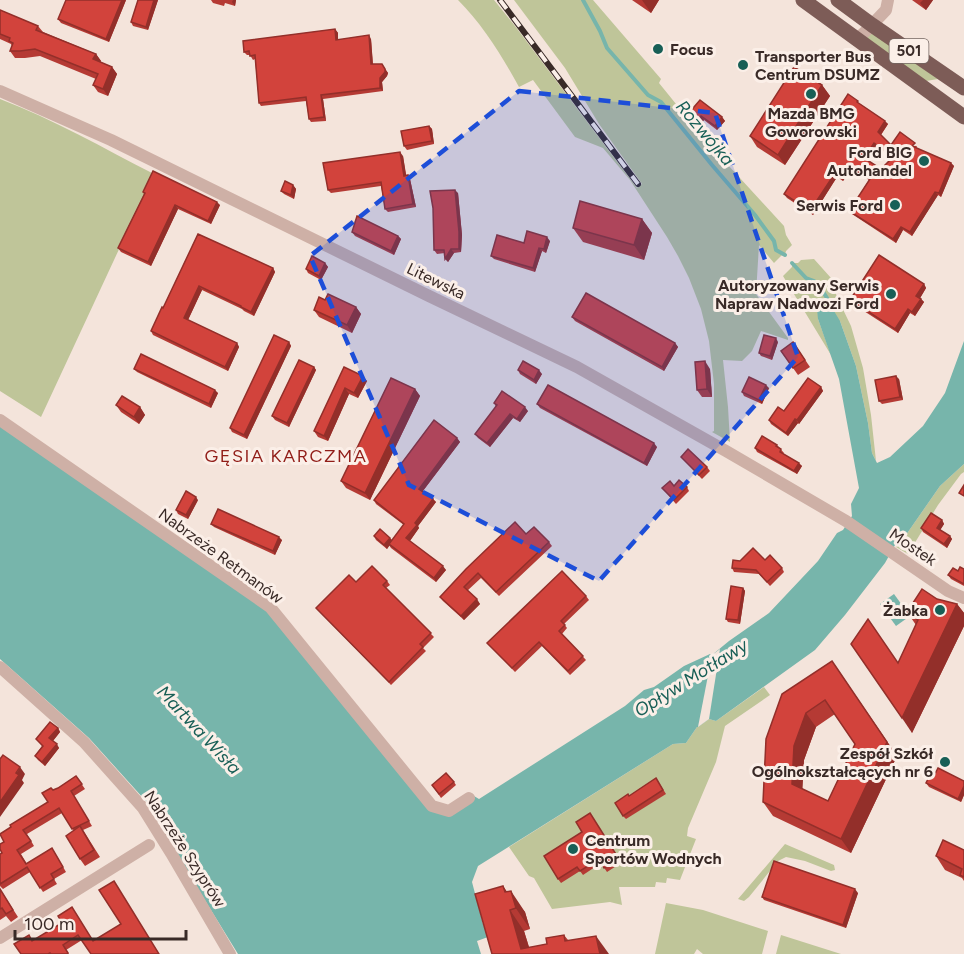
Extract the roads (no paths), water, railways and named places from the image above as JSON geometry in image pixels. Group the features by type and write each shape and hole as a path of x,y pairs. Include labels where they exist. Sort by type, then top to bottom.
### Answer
{"main road":[{"name":"501","path":"803,0 964,117"},
{"name":"501","path":"838,0 964,88"}],"street":[{"path":"856,40 886,10 888,0"},
{"name":"Litewska","path":"0,91 111,140 577,367 846,521"},
{"name":"Nabrzeże Retmanów","path":"0,420 270,608 432,806 449,812 469,798"},
{"name":"Mostek","path":"846,521 948,591 964,598"},
{"name":"Nabrzeże Szyprów","path":"0,667 84,742 143,808 230,954"},
{"path":"0,938 149,845"}],"water":[{"path":"831,306 840,321 856,366 872,453 877,463 890,457 923,426 945,393 964,341 964,464 940,486 899,545 895,545 885,563 815,650 716,721 709,719 697,727 686,743 673,744 478,866 472,882 488,937 477,941 481,954 238,954 158,824 162,819 89,738 0,659 0,422 269,609 431,808 450,814 474,796 479,799 625,706 644,690 654,687 684,666 712,655 769,613 818,561 837,533 843,530 852,516 851,504 859,488 839,379 818,319 817,309"},
{"path":"894,594 910,616 896,626 880,604"}],"waterway":[{"name":"Rozwójka","path":"583,0 607,48 648,95 661,102 755,215 774,241 776,250 785,255"},
{"name":"Rozwójka","path":"792,263 806,278 818,284 827,298 829,309"}],"railway":[{"path":"500,0 638,184"}],"place":[{"name":"Focus","path":"658,49"},
{"name":"Transporter Bus Centrum DSUMZ","path":"743,65"},
{"name":"Mazda BMG Goworowski","path":"811,94"},
{"name":"Ford BIG Autohandel","path":"924,161"},
{"name":"Serwis Ford","path":"895,205"},
{"name":"Autoryzowany Serwis Napraw Nadwozi Ford","path":"891,294"},
{"name":"Żabka","path":"940,610"},
{"name":"Zespół Szkół Ogólnokształcących nr 6","path":"945,762"},
{"name":"Centrum Sportów Wodnych","path":"573,849"}],"district":[{"name":"GĘSIA KARCZMA","path":"286,456"}],"water label":[{"name":"Opływ Motławy","path":"691,678"},
{"name":"Martwa Wisła","path":"199,730"}]}
